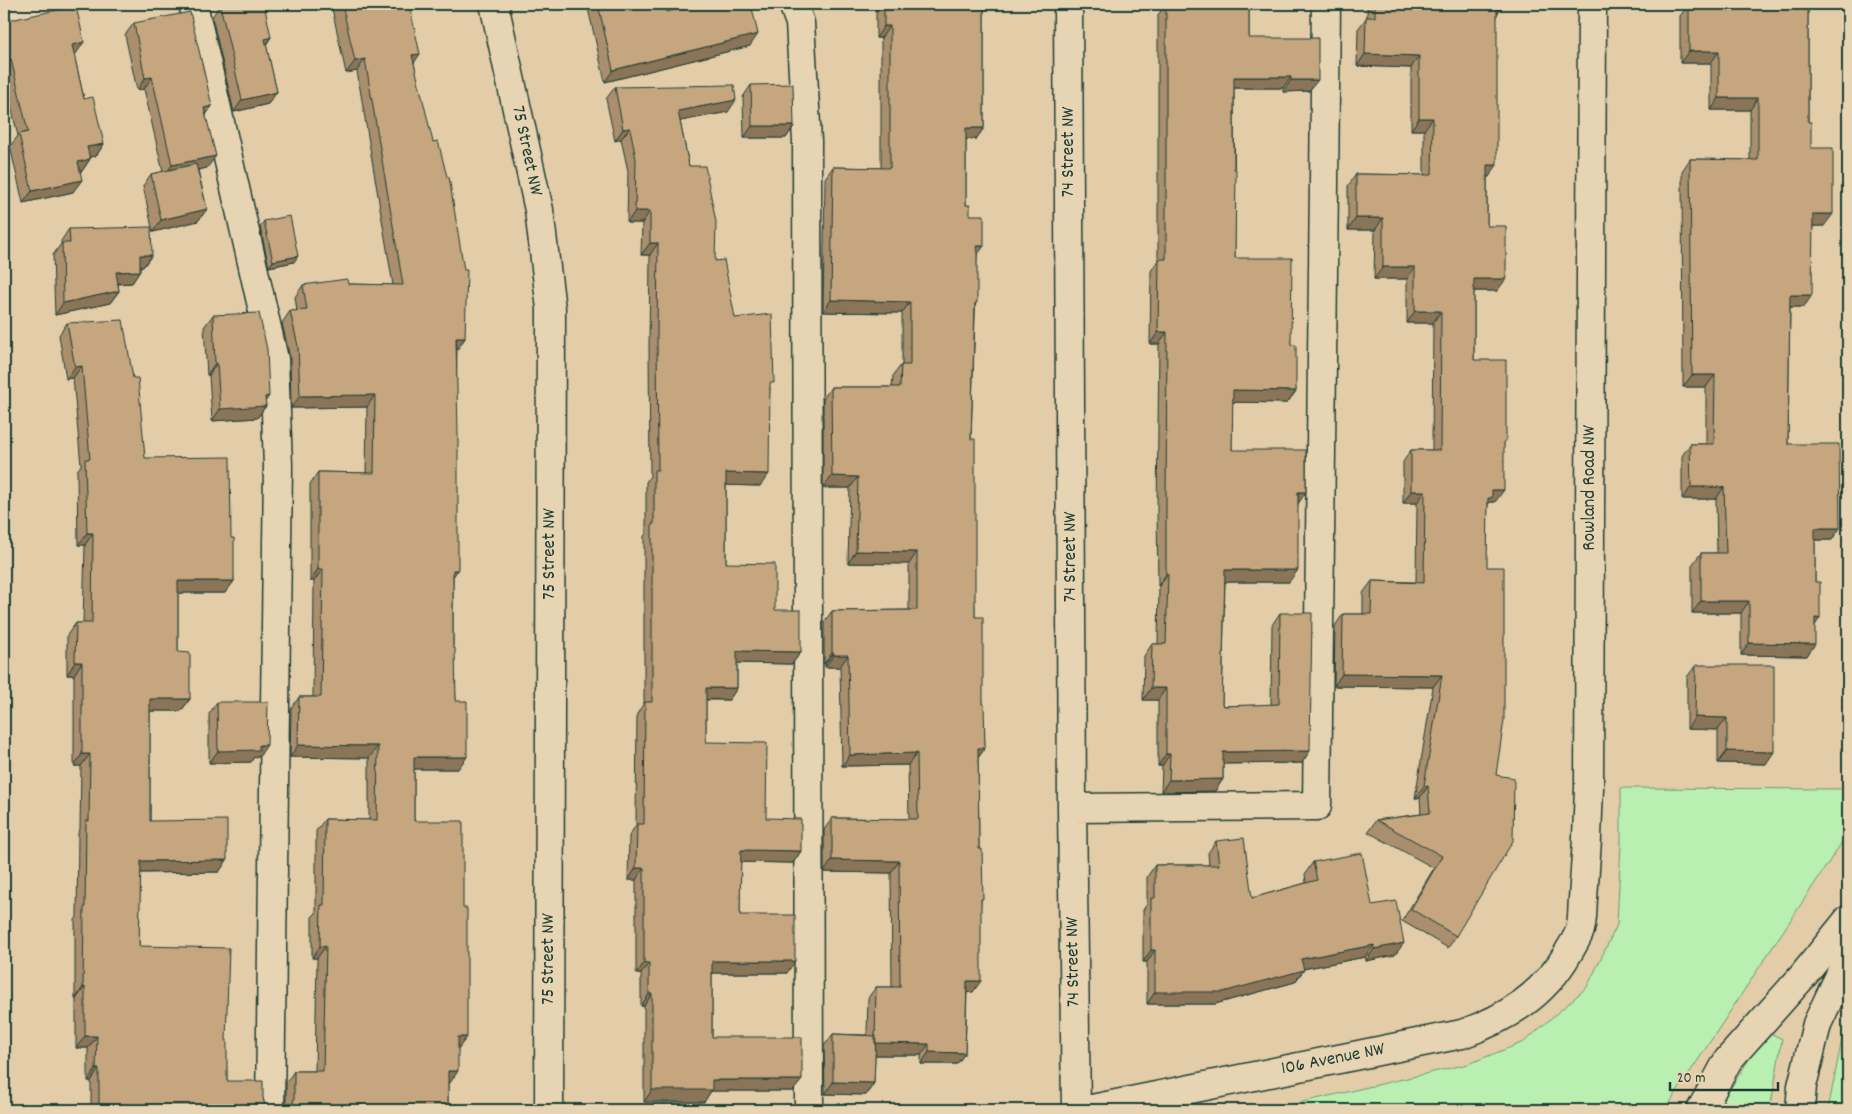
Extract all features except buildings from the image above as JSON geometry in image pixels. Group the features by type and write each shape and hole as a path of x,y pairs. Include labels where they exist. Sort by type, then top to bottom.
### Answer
{"street":[{"path":"4,16 62,4"},
{"path":"193,4 274,359 278,466 270,1110"},
{"name":"75 Street NW","path":"494,4 539,210 551,309 549,1110"},
{"path":"793,4 800,23 807,141 809,1110"},
{"name":"74 Street NW","path":"1068,4 1072,808 1076,1110"},
{"path":"1072,808 1317,806 1326,4"},
{"name":"Rowland Road NW","path":"1560,967 1580,931 1588,844 1592,4"},
{"path":"1701,1110 1728,1060 1802,977 1848,920"},
{"path":"1800,1110 1802,1086 1818,1024 1848,958"},
{"name":"106 Avenue NW","path":"1086,1110 1462,1034 1487,1026 1510,1014 1540,990 1560,967"}],"green space":[{"path":"1621,788 1848,789 1848,833 1665,1110 1268,1110 1468,1064 1524,1042 1587,987 1617,925 1621,844"},
{"path":"1848,1025 1848,1110 1828,1110 1842,1039"},
{"path":"1772,1034 1782,1039 1770,1110 1717,1110 1751,1056"}]}
